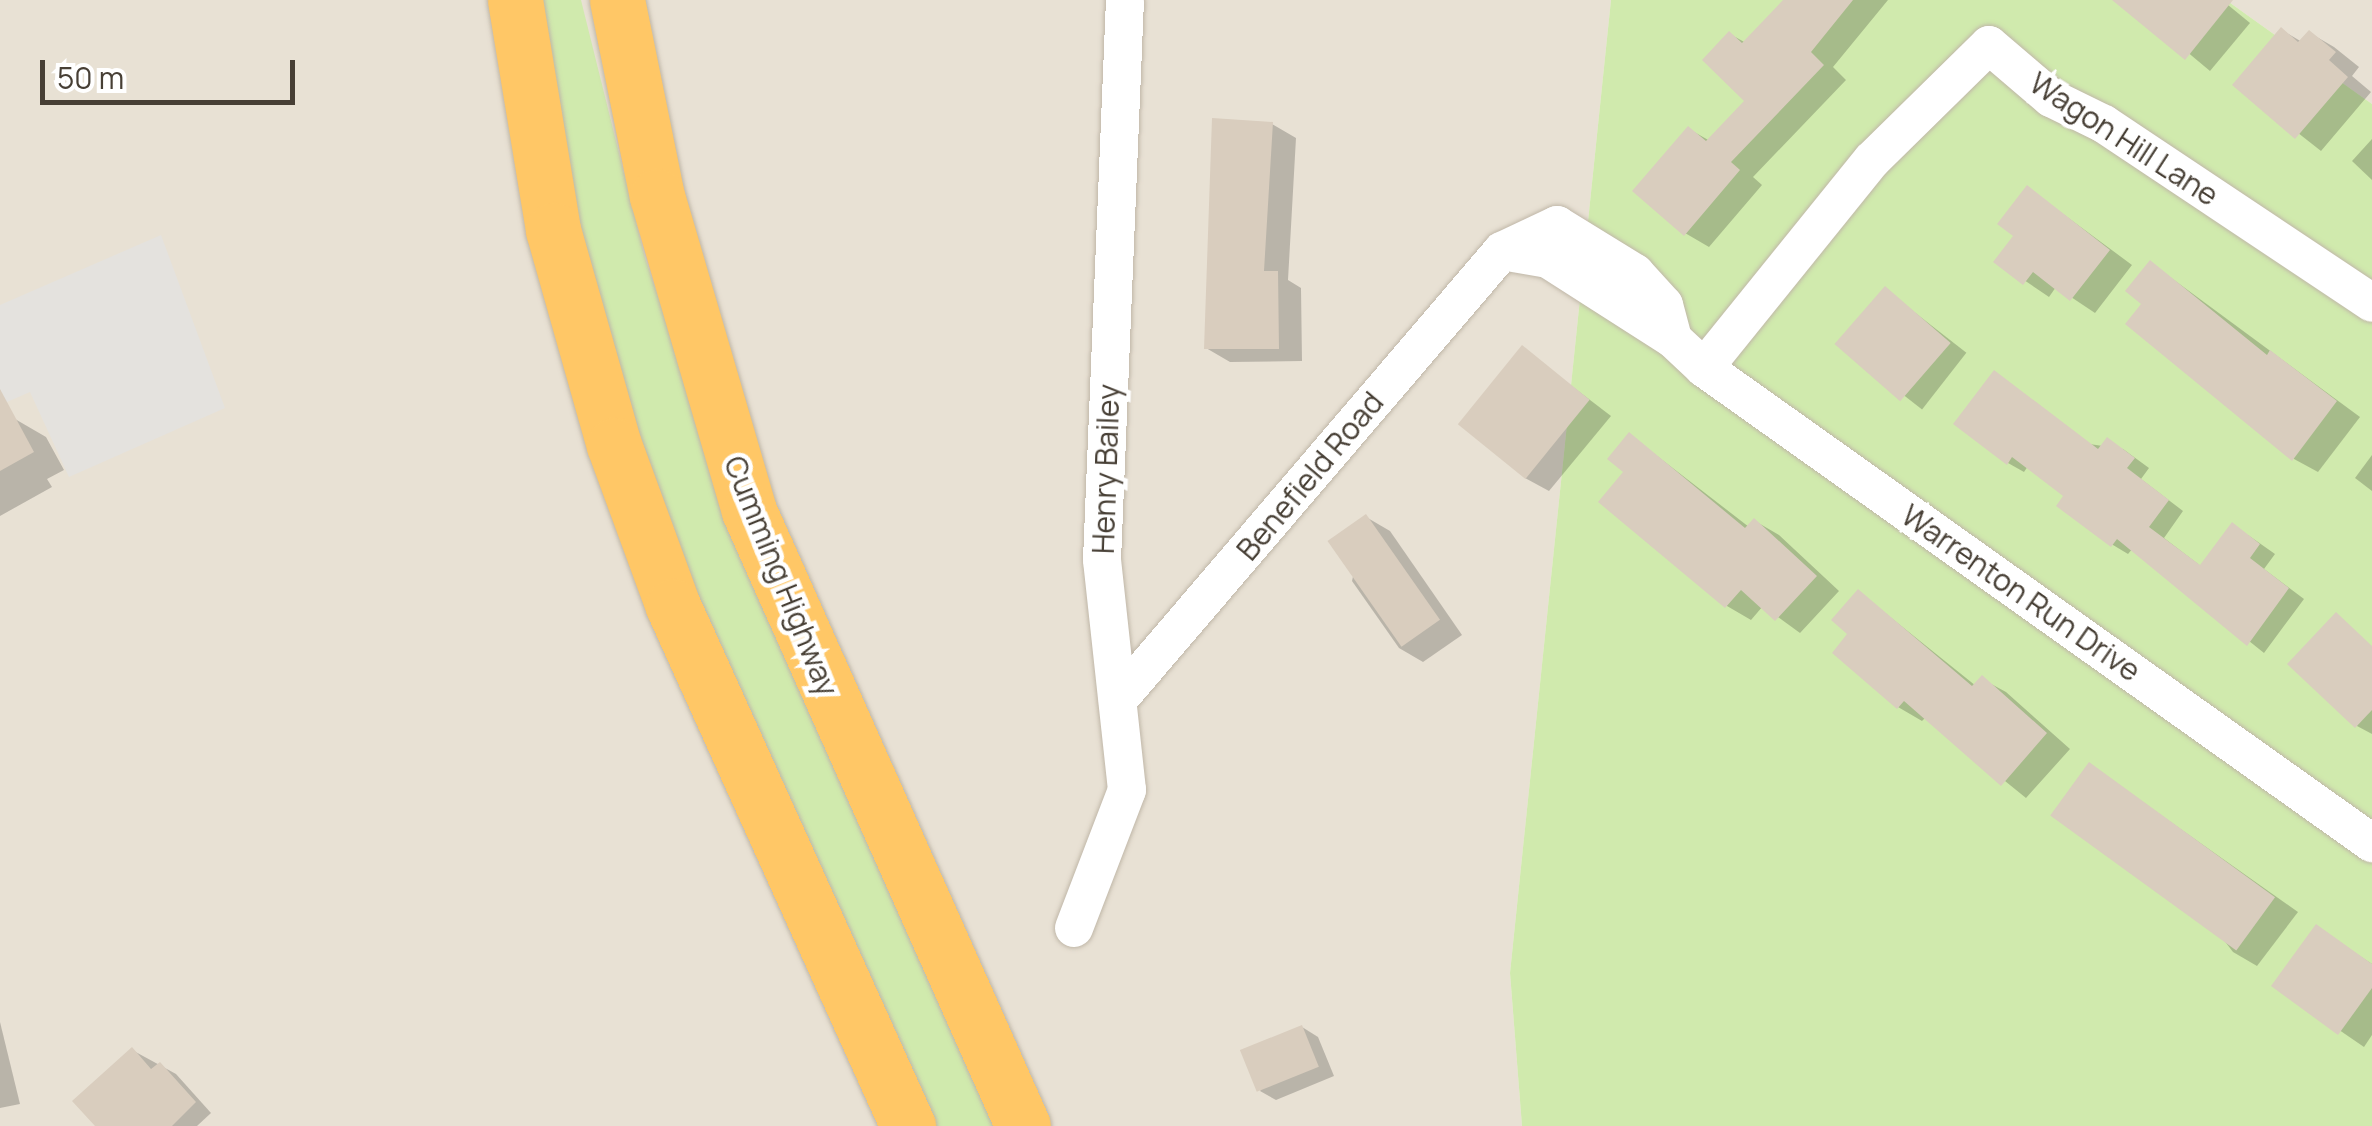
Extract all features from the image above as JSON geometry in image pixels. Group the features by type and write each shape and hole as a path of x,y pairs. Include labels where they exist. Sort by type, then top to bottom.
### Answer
{"highway":[{"path":"515,0 553,230 614,445 673,606 908,1126"},
{"name":"Cumming Highway","path":"617,0 657,196 749,511 1023,1126"}],"street":[{"name":"Henry Bailey","path":"1074,928 1127,790 1102,560 1124,0"},
{"name":"Wagon Hill Lane","path":"1704,368 1872,160 1989,45 2051,98 2104,124 2372,304"},
{"name":"Benefield Road","path":"1118,700 1502,251"},
{"name":"Warrenton Run Drive","path":"1502,251 1548,259 1623,286 1704,368 2372,843"}],"shaded area":[{"path":"0,0 1611,0 1510,973 1522,1126 0,1126"},
{"path":"2226,0 2372,0 2372,104"},
{"path":"161,235 225,408 69,477 30,392 0,405 0,305"}],"green space":[{"path":"537,0 581,0 645,258 744,551 1004,1126 932,1126 765,760 638,449 563,171"},
{"path":"1611,0 2226,0 2372,104 2372,1126 1522,1126 1510,973"}],"building":[{"path":"1783,0 1853,0 1811,52 1824,65 1731,162 1740,170 1684,236 1632,191 1688,126 1706,141 1744,101 1702,60 1729,31 1742,43"},
{"path":"2112,0 2233,0 2185,60"},
{"path":"2281,27 2298,42 2309,30 2336,52 2329,60 2348,77 2295,139 2232,85"},
{"path":"1212,118 1273,122 1264,271 1278,271 1279,349 1204,349"},
{"path":"2027,185 2110,250 2070,301 2033,272 2023,285 1993,262 2013,236 1997,224"},
{"path":"2150,260 2267,355 2270,350 2337,401 2292,461 2125,324 2141,304 2125,291"},
{"path":"1885,286 1951,343 1900,401 1834,344"},
{"path":"1522,345 1590,400 1525,479 1458,424"},
{"path":"1994,370 2098,449 2107,437 2135,458 2127,468 2169,500 2149,527 2200,565 2232,522 2260,544 2250,558 2289,588 2247,646 2117,539 2111,547 2056,506 2063,496 2012,457 2007,465 1953,424"},
{"path":"0,389 34,452 0,471"},
{"path":"1629,432 1745,528 1754,518 1817,576 1775,621 1741,590 1725,608 1598,502 1623,472 1607,459"},
{"path":"1366,514 1440,620 1401,647 1327,541"},
{"path":"1858,589 1972,686 1982,675 2047,733 2001,786 1904,701 1897,709 1832,653 1847,634 1831,620"},
{"path":"2336,612 2372,646 2372,710 2355,728 2287,664"},
{"path":"2089,762 2275,897 2236,951 2050,815"},
{"path":"2316,924 2372,964 2372,988 2338,1035 2271,986"},
{"path":"1302,1025 1319,1067 1257,1092 1240,1050"},
{"path":"132,1047 151,1069 160,1062 196,1102 172,1126 95,1126 72,1101"}]}
